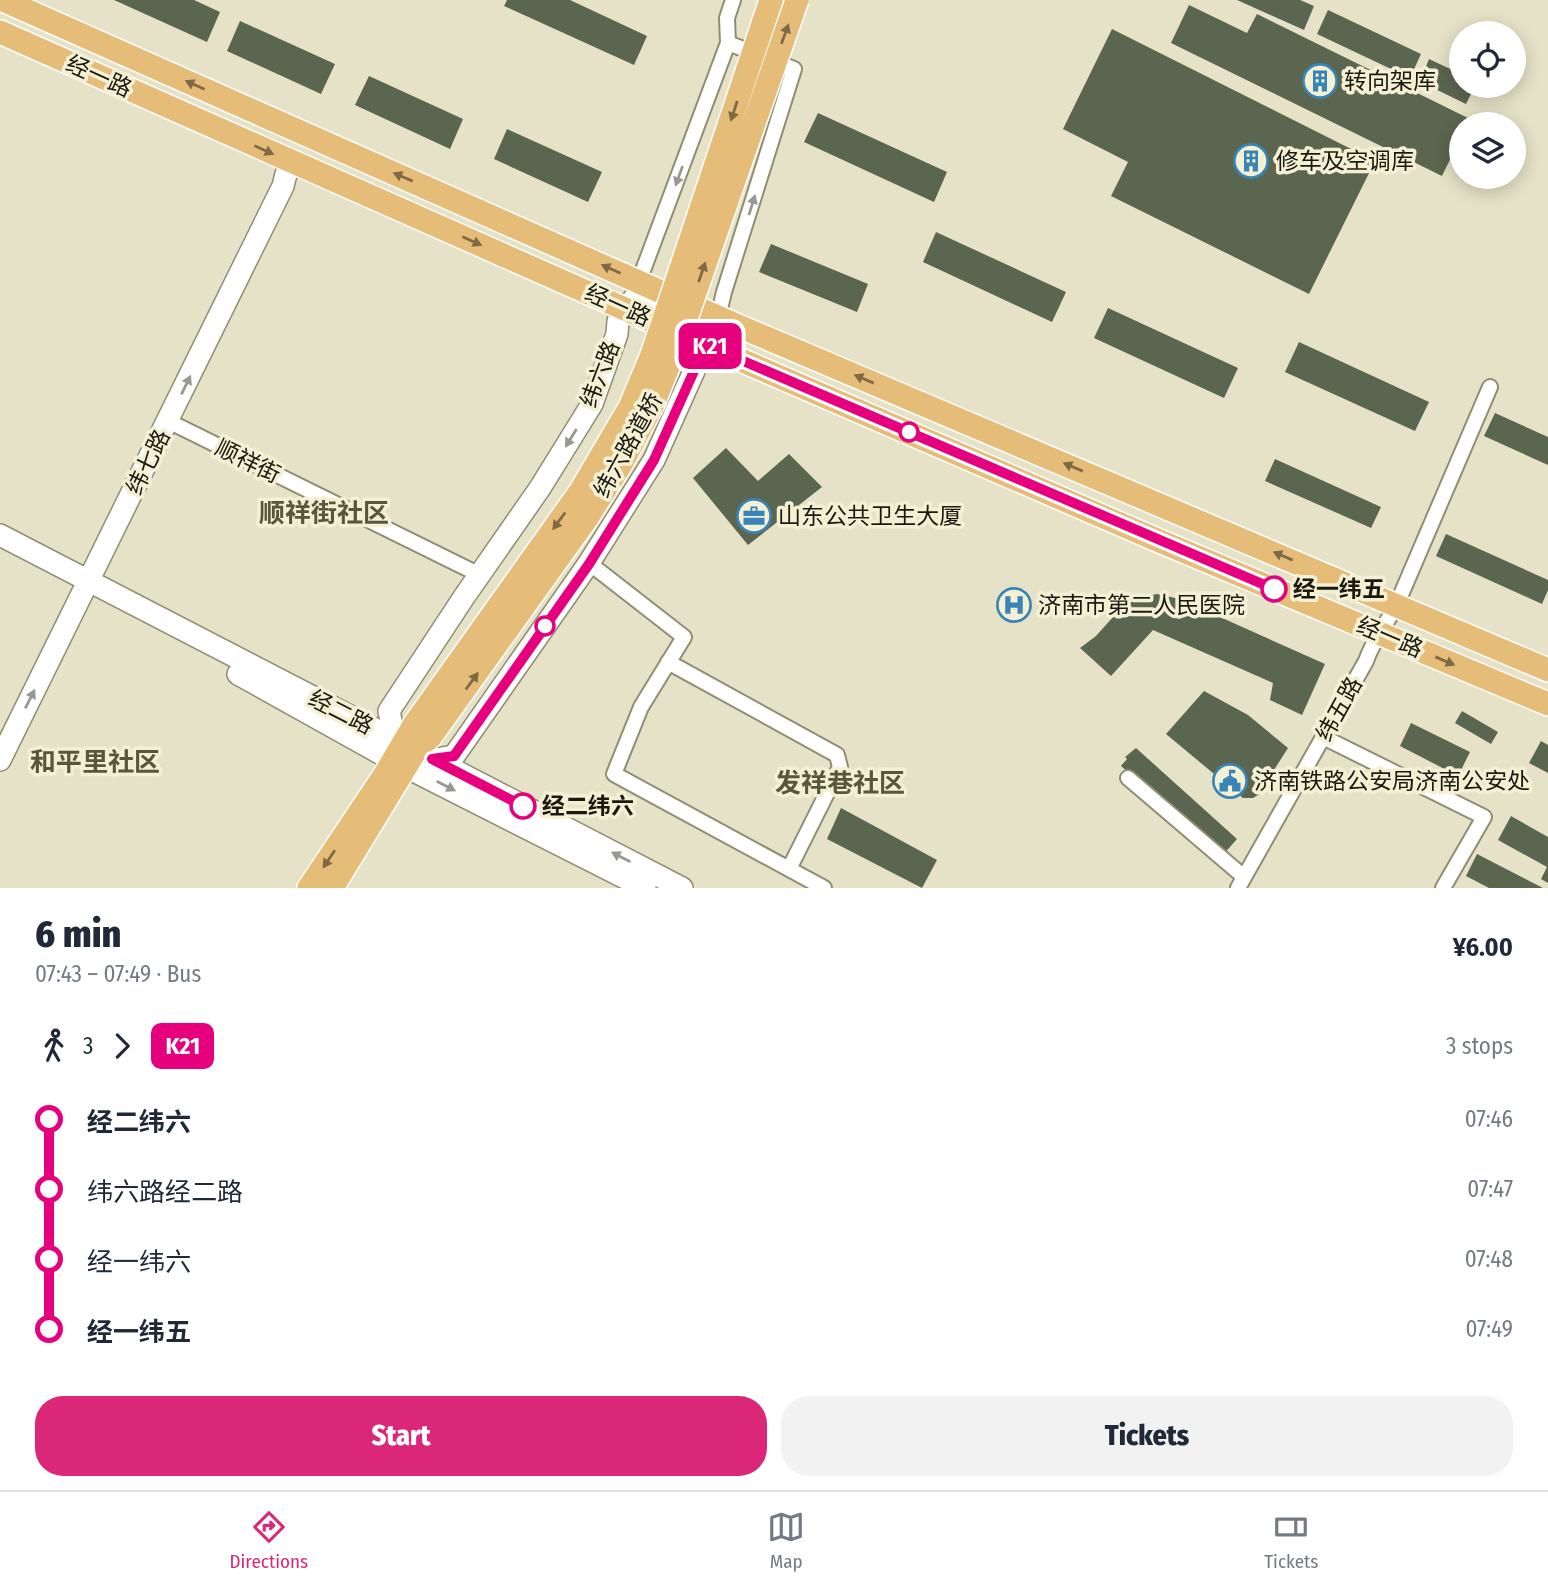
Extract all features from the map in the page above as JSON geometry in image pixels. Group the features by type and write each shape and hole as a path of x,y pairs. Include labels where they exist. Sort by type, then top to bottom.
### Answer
{"main road":[{"name":"经一路","path":"3,0 718,317 1548,670"},
{"name":"纬六路道桥","path":"411,748 580,492 630,407 656,342 771,0"},
{"name":"纬六路道桥","path":"411,748 587,519 621,464 653,404 675,350 797,0"},
{"name":"经一路","path":"0,32 706,345 1145,535 1548,704"},
{"path":"309,888 411,748"},
{"path":"332,888 411,748"}],"street":[{"path":"639,281 728,43 727,18 733,0"},
{"path":"411,748 454,756 589,564 654,460 694,371 697,357 706,345 718,317 794,69 728,43"},
{"name":"纬七路","path":"0,760 283,186 286,174 295,164"},
{"path":"626,308 635,297 704,328 718,317"},
{"name":"纬六路","path":"411,748 389,711 540,488 592,404 617,334 618,321 626,308"},
{"name":"纬五路","path":"1241,883 1366,661 1371,645 1397,604 1490,387"},
{"name":"顺祥街","path":"168,421 480,575"},
{"name":"经二路","path":"0,535 87,587"},
{"name":"经二路","path":"0,547 87,587 411,748 682,888"},
{"path":"589,564 684,637 641,707 614,774 824,888"},
{"path":"668,662 837,755 841,767 789,869"},
{"path":"1323,737 1484,817 1443,888"},
{"name":"经二路","path":"411,748 645,888"},
{"path":"1128,778 1241,883"}],"building":[{"path":"114,0 194,0 220,12 207,42"},
{"path":"507,0 570,0 647,36 634,65 504,6"},
{"path":"1237,0 1300,0 1314,6 1304,30"},
{"name":"转向架库","path":"1189,5 1247,33 1257,14 1456,112 1449,112 1449,162 1442,176 1171,43"},
{"path":"1328,10 1421,54 1410,78 1317,34"},
{"path":"240,21 335,64 321,94 227,51"},
{"name":"修车及空调库","path":"1112,29 1375,161 1309,294 1111,196 1128,162 1063,129"},
{"path":"1429,59 1449,68 1449,96 1425,84 1431,72 1425,69"},
{"path":"369,76 463,119 450,149 355,105"},
{"path":"1454,98 1469,98 1466,104"},
{"path":"818,113 947,172 934,202 804,142"},
{"path":"507,129 602,172 588,202 494,159"},
{"path":"936,232 1066,292 1052,322 923,262"},
{"path":"771,244 868,284 857,312 759,272"},
{"path":"1108,308 1238,368 1224,398 1094,338"},
{"path":"1299,342 1429,402 1415,431 1285,372"},
{"path":"1495,413 1548,437 1548,465 1484,436"},
{"name":"山东公共卫生大厦","path":"726,448 758,481 789,454 822,487 748,545 693,478"},
{"path":"1275,459 1381,507 1371,528 1265,481"},
{"path":"1446,534 1548,580 1548,590 1542,604 1436,556"},
{"path":"1157,594 1193,605 1325,664 1302,715 1270,700 1273,683 1153,630 1111,676 1080,648 1096,636 1122,607 1137,598"},
{"path":"1204,691 1248,715 1288,748 1258,795 1253,798 1243,798 1166,734"},
{"path":"1462,711 1498,732 1491,744 1455,723"},
{"path":"1411,723 1470,752 1458,776 1400,746"},
{"path":"1541,741 1548,745 1548,773 1529,763"},
{"path":"1136,748 1237,839 1222,856 1121,766 1127,759 1125,757"},
{"path":"841,808 937,860 922,888 827,839"},
{"path":"1511,816 1548,837 1548,883 1541,879 1547,867 1498,840"},
{"path":"1477,854 1543,888 1489,888 1466,876"}],"bus line":[{"name":"K21","path":"523,806 432,759 454,756 589,564 654,460 694,371 697,357 706,345 1274,589"}],"place":[{"name":"转向架库","path":"1320,81"},
{"name":"修车及空调库","path":"1251,161"},
{"name":"山东公共卫生大厦","path":"754,516"},
{"name":"经一纬五","path":"1274,589"},
{"name":"济南市第二人民医院","path":"1014,605"},
{"name":"济南铁路公安局济南公安处","path":"1230,781"},
{"name":"经二纬六","path":"523,806"}],"district":[{"name":"顺祥街社区","path":"324,513"},
{"name":"和平里社区","path":"95,762"},
{"name":"发祥巷社区","path":"840,783"}]}
